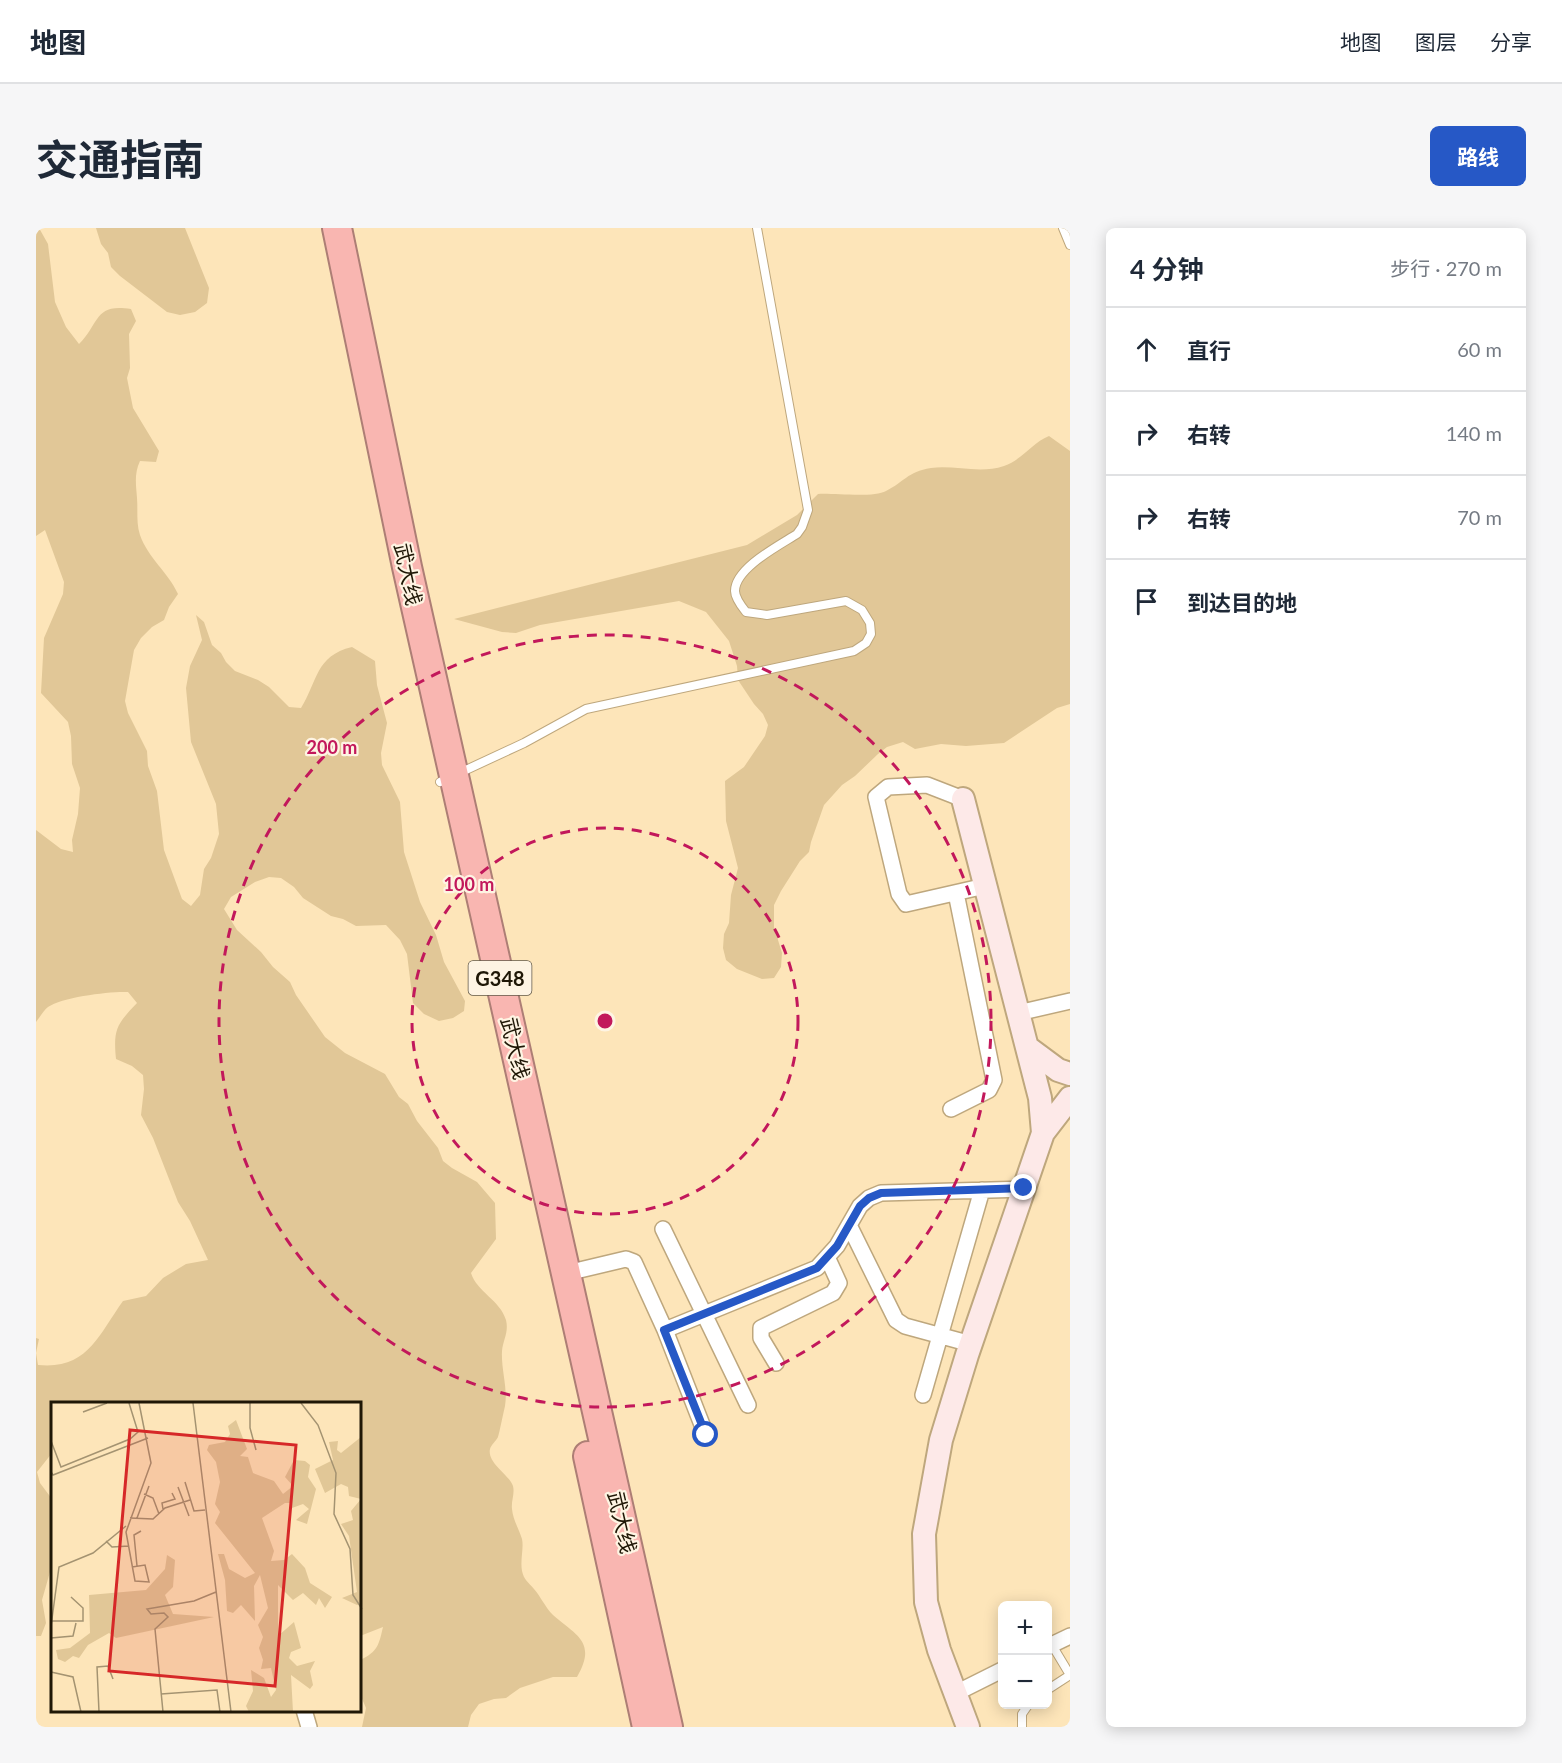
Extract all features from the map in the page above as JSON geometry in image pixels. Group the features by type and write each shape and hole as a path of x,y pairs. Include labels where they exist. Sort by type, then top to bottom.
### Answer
{"highway":[{"name":"武大线","path":"323,228 393,569 447,779 567,1273 668,1727"},
{"name":"武大线","path":"337,228 407,567 447,779 647,1727"}],"street":[{"path":"985,886 906,904 899,894 876,797 888,787 927,785 963,799 1040,1098 1043,1133"},
{"path":"951,1109 989,1090 994,1080 956,893"},
{"path":"1018,1013 1070,1001"},
{"path":"1027,1047 1058,1070 1070,1074"},
{"path":"968,1727 939,1650 926,1602 924,1534 941,1440 971,1344 1043,1133 1070,1098"},
{"path":"664,1330 817,1268 828,1259 860,1206 869,1198 881,1193 1024,1188"},
{"path":"922,1395 982,1190"},
{"path":"849,1225 896,1320 904,1326 971,1344"},
{"path":"663,1229 748,1405"},
{"path":"567,1273 626,1259 634,1262 706,1435"},
{"path":"776,1363 761,1338 761,1328 833,1293 839,1283 828,1259"},
{"path":"1052,1645 1070,1636"},
{"path":"956,1693 998,1672"},
{"path":"305,1712 309,1727"}],"lane":[{"path":"447,779 524,743 586,709 854,651 866,643 871,634 870,623 862,610 846,601 767,615 746,612 735,591 740,577 750,565 797,534 808,510 757,228"},
{"path":"1063,228 1070,244"},
{"path":"1052,1649 1070,1675 1052,1687"},
{"path":"1022,1727 1022,1714 1026,1709"}],"shaded area":[{"path":"36,228 39,228 48,244 55,302 66,327 79,344 99,316 110,309 131,309 136,321 129,334 130,368 127,378 133,408 159,451 156,462 140,461 138,466 136,479 138,526 148,551 178,594 164,620 152,627 141,638 134,650 125,701 128,713 147,751 148,766 157,791 164,850 182,899 191,906 200,895 204,869 211,858 219,834 216,804 191,742 186,688 190,666 202,640 196,615 204,622 212,645 235,671 269,687 289,707 301,708 324,663 340,651 352,647 375,661 377,685 387,723 381,753 382,765 400,802 404,852 420,902 436,935 444,962 465,1001 464,1011 453,1018 439,1021 424,1014 413,1003 407,954 400,940 386,925 356,926 331,916 303,898 294,887 281,878 269,877 255,882 231,897 224,909 237,930 290,982 296,995 325,1037 345,1053 385,1074 399,1097 408,1104 417,1121 438,1148 443,1161 477,1182 495,1203 496,1239 471,1273 478,1286 499,1307 507,1324 502,1351 505,1406 499,1435 490,1454 513,1486 512,1509 522,1539 524,1577 550,1612 582,1641 585,1656 577,1677 553,1677 520,1688 506,1698 479,1704 471,1715 468,1727 362,1727 366,1708 362,1699 362,1659 377,1647 383,1627 362,1635 362,1402 51,1402 51,1454 37,1472 40,1483 51,1498 51,1568 42,1600 46,1623 41,1636 36,1636 36,1353 38,1365 55,1365 80,1356 98,1338 123,1301 146,1296 163,1278 186,1264 208,1260 190,1221 178,1202 153,1138 141,1115 143,1075 132,1066 116,1059 115,1041 118,1028 137,1003 128,992 64,1000 48,1007 36,1022 36,830 61,849 73,852 72,840 78,814 80,788 72,764 68,722 41,693 44,638 63,594 64,582 45,530 36,536"},
{"path":"96,228 185,228 209,288 207,303 195,312 180,315 167,312 111,267 108,253 101,244"},
{"path":"1049,436 1070,451 1070,704 1057,708 1004,743 966,746 941,744 915,749 903,742 887,747 842,785 824,805 809,852 800,861 774,905 774,927 782,953 781,967 774,978 762,979 737,969 726,960 723,948 724,934 729,923 731,895 738,868 726,821 725,781 744,767 765,736 768,725 763,714 738,680 737,666 729,641 706,612 679,601 540,625 516,633 502,632 454,619 747,545 797,515 818,494 880,493 911,475 931,468 986,469 1004,466"}],"route":[{"path":"706,1435 664,1330 817,1268 828,1259 860,1206 869,1198 881,1193 1024,1188"}]}
